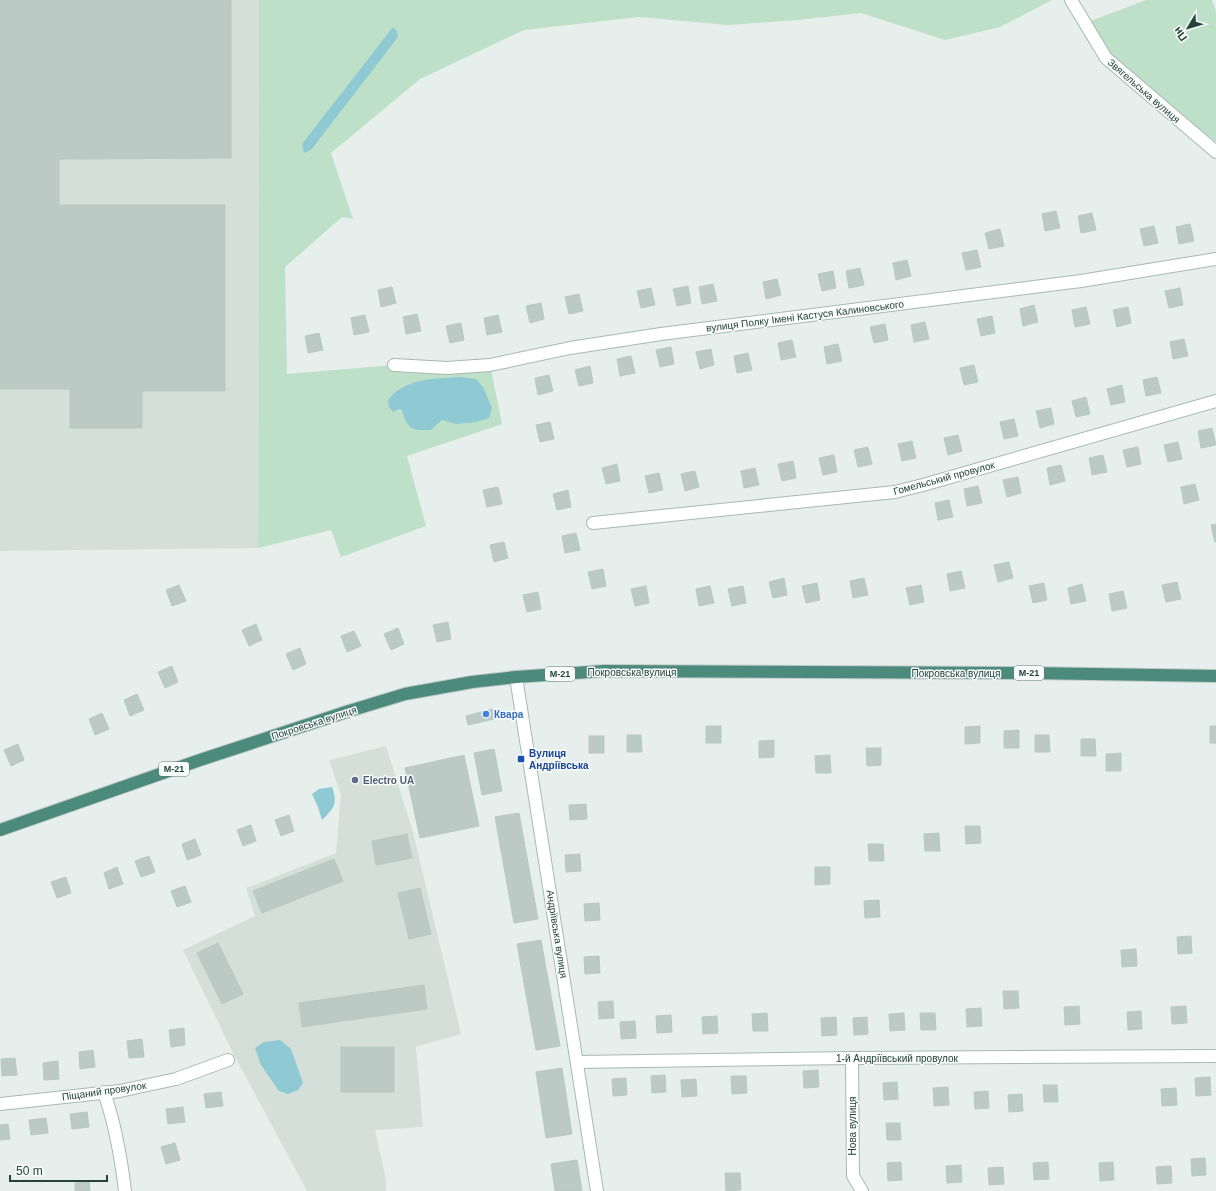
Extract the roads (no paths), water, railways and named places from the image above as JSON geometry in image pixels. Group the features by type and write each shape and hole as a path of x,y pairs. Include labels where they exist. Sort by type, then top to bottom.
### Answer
{"highway":[{"name":"Покровська вулиця","path":"0,830 200,760 405,694 472,682 516,677 604,671 1031,673 1216,676"}],"street":[{"name":"Звягельська вулиця","path":"1071,0 1106,58 1216,152"},
{"name":"вулиця Полку Імені Кастуся Калиновського","path":"394,365 447,368 490,365 570,348 661,334 1081,281 1216,259"},
{"name":"Гомельський провулок","path":"593,523 895,492 1216,401"},
{"name":"Андріївська вулиця","path":"516,677 596,1191"},
{"name":"1-й Андріївський провулок","path":"577,1062 852,1058 1216,1056"},
{"name":"Нова вулиця","path":"852,1058 853,1176 862,1191"},
{"name":"Піщаний провулок","path":"0,1104 120,1091 176,1079 228,1060"},
{"path":"104,1092 110,1108 119,1145 125,1191"}],"water":[{"path":"393,27 397,31 398,37 311,150 304,153 302,144"},
{"path":"461,377 476,379 483,387 492,408 489,418 476,422 456,424 442,420 431,430 419,430 411,428 408,425 402,410 399,409 393,412 389,407 388,400 395,392 412,383 431,379"},
{"path":"332,787 335,798 334,806 322,820 312,794 319,789"},
{"path":"280,1040 291,1049 303,1083 298,1090 288,1094 279,1091 261,1065 255,1048 264,1042"}],"place":[{"name":"Квара","path":"486,714"},
{"name":"Вулиця Андріївська","path":"521,759"},
{"name":"Electro UA","path":"355,780"}]}
